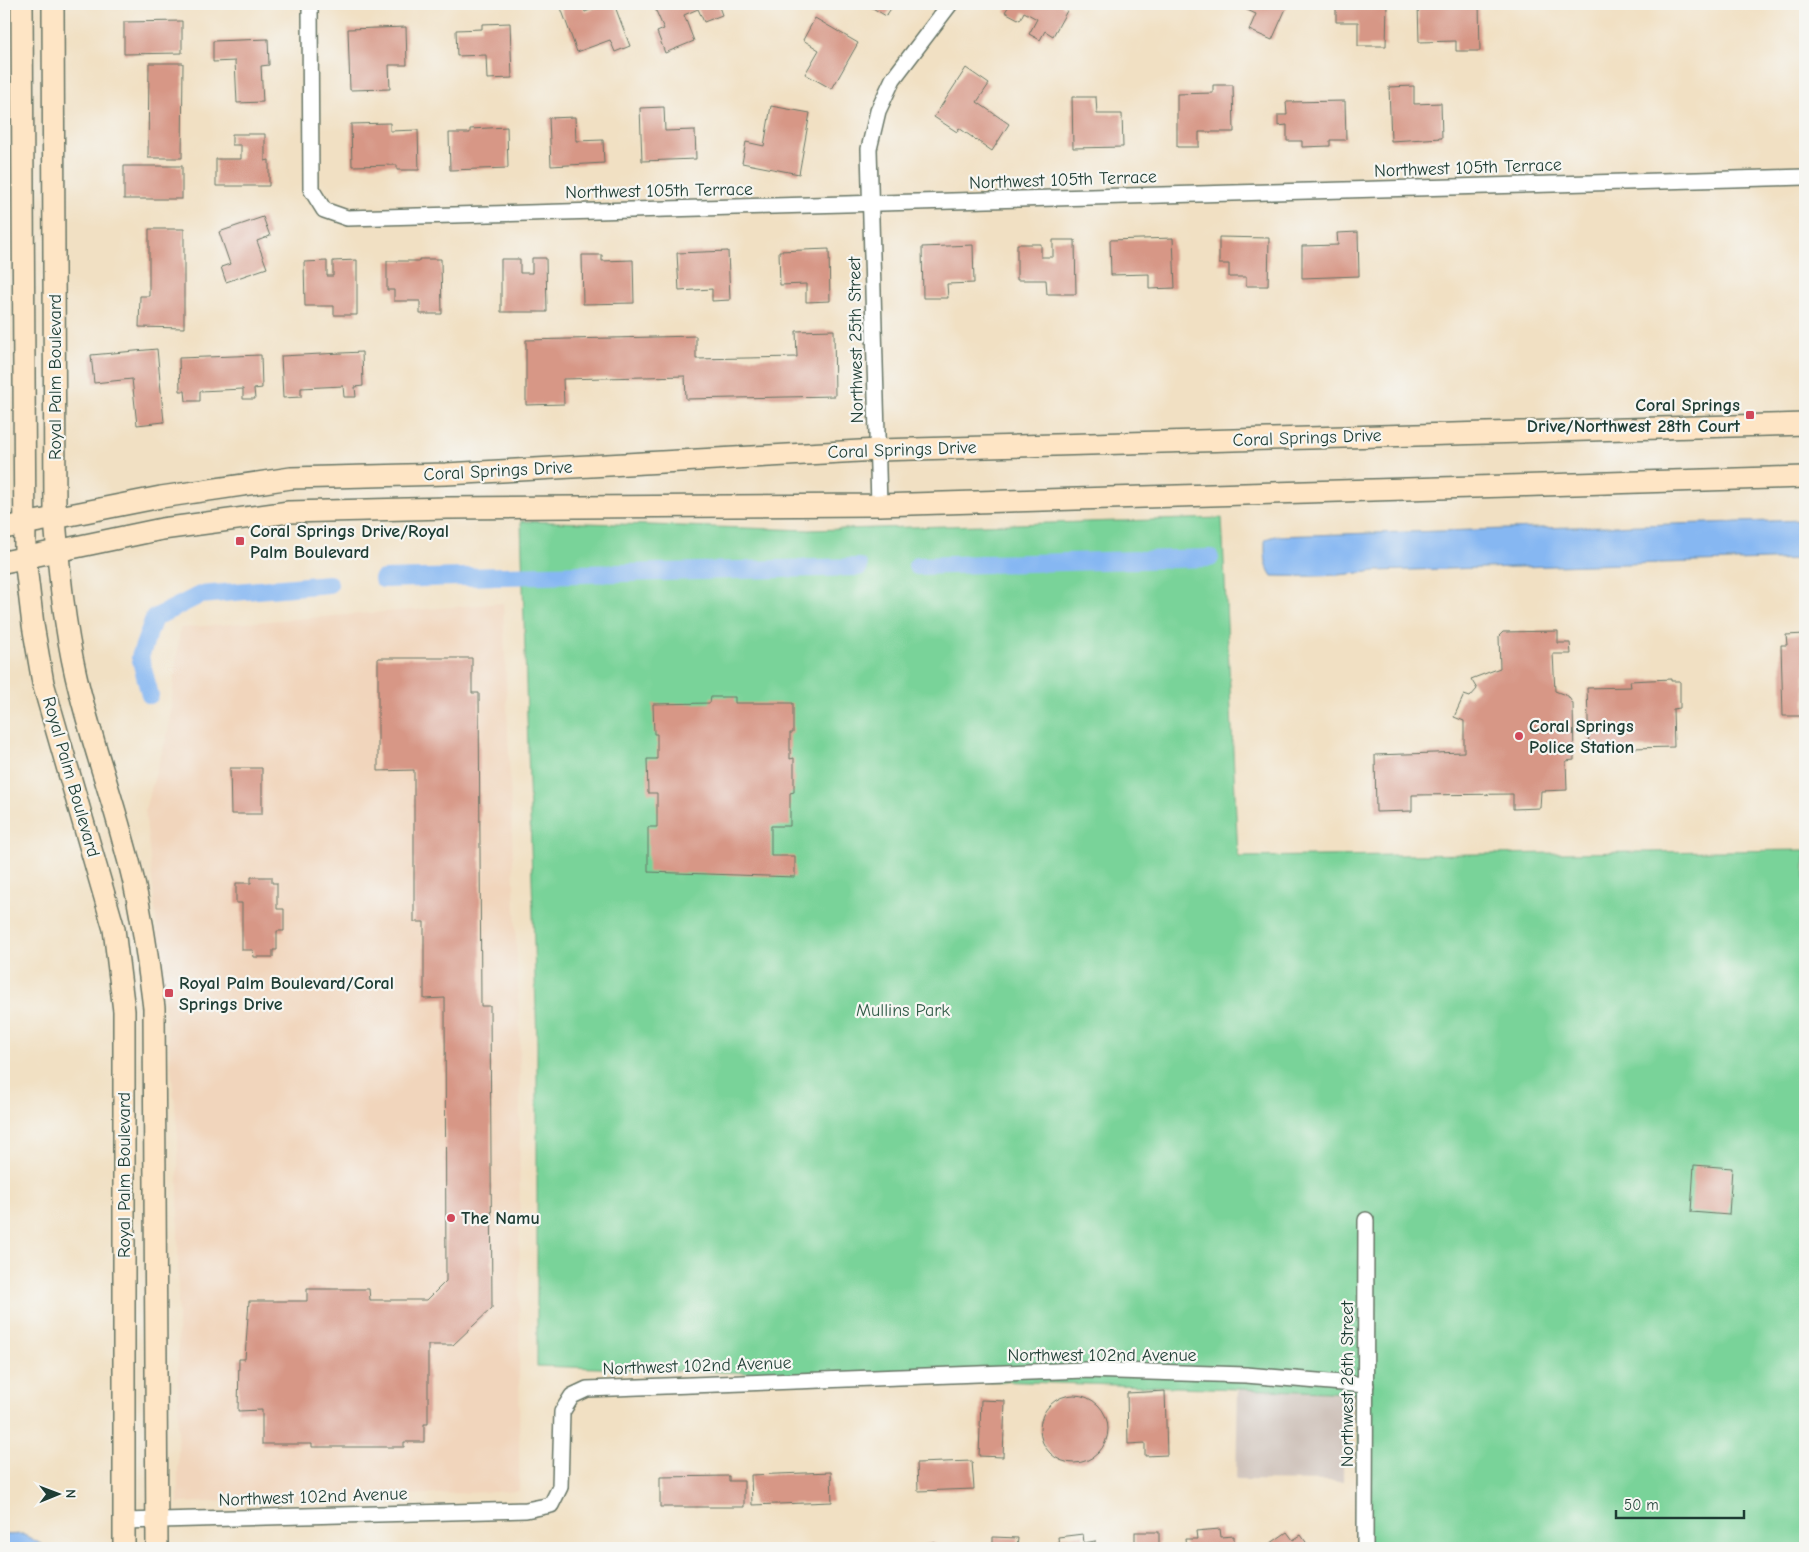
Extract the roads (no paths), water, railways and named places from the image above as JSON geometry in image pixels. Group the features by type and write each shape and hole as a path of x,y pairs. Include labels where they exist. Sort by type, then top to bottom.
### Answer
{"main road":[{"name":"Royal Palm Boulevard","path":"22,4 25,558 33,625 43,683 114,929 124,1011 124,1548"},
{"name":"Royal Palm Boulevard","path":"53,4 55,518 58,551 65,620 76,675 98,758 125,844 142,917 154,1008 157,1548"},
{"name":"Coral Springs Drive","path":"4,528 161,497 291,478 455,474 878,450 1805,424"},
{"name":"Coral Springs Drive","path":"4,562 162,530 289,512 447,508 879,504 1805,477"}],"street":[{"name":"Northwest 105th Terrace","path":"310,4 311,189 324,210 347,218 872,205 1805,177"},
{"name":"Northwest 25th Street","path":"879,504 869,149 878,111 892,79 950,4"},
{"name":"Northwest 26th Street","path":"1365,1548 1366,1220"},
{"name":"Northwest 102nd Avenue","path":"124,1521 526,1510 551,1505 560,1487 562,1412 572,1396 587,1389 1085,1370 1246,1375 1366,1385"}],"water":[{"path":"1805,520 1805,559 1375,571 1337,575 1272,576 1266,563 1265,554 1265,539 1275,536"},
{"path":"23,1534 48,1548 4,1548 4,1535"}],"waterway":[{"path":"917,566 1210,558"},
{"path":"383,579 859,567"},
{"path":"150,695 140,657 154,618 200,595 329,584"}],"place":[{"name":"Coral Springs Drive/Northwest 28th Court","path":"1750,415"},
{"name":"Coral Springs Drive/Royal Palm Boulevard","path":"240,541"},
{"name":"Coral Springs Police Station","path":"1519,736"},
{"name":"Royal Palm Boulevard/Coral Springs Drive","path":"169,993"},
{"name":"The Namu","path":"451,1218"}],"park label":[{"name":"Mullins Park","path":"903,1010"}]}
